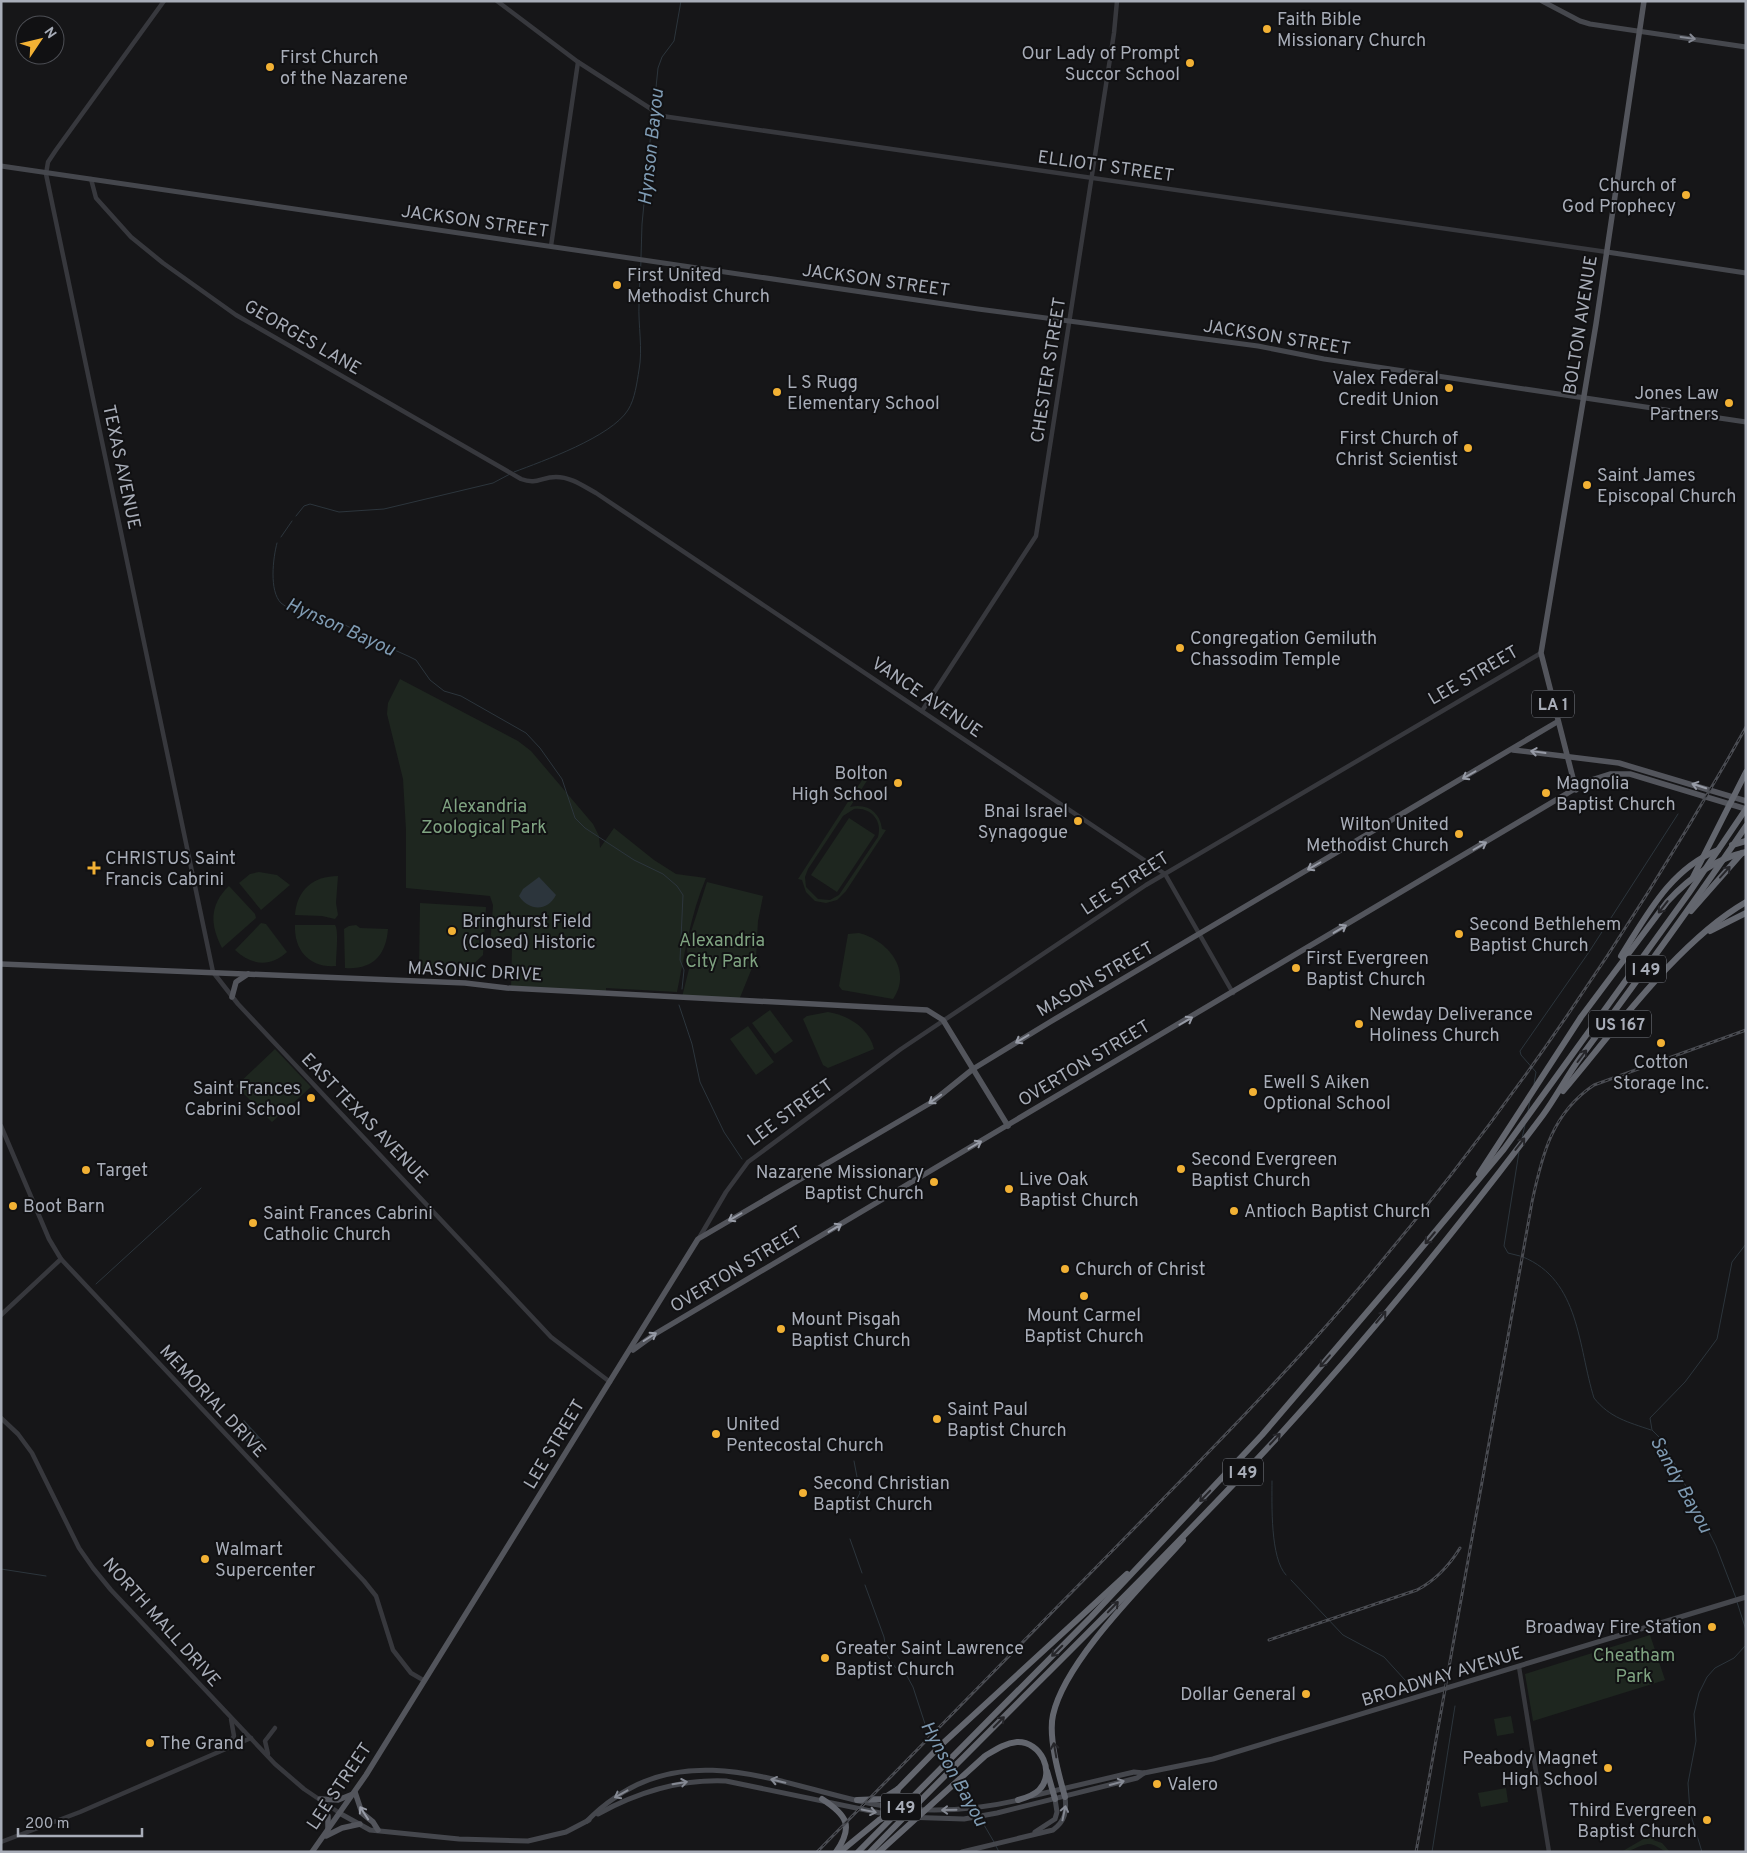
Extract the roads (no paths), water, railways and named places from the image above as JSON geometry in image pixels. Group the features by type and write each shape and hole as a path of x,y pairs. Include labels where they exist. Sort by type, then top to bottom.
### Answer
{"highway":[{"path":"1666,924 1691,881 1746,772"},
{"name":"I 49","path":"858,1852 944,1763 1091,1617 1262,1435 1504,1149 1666,924 1746,809"},
{"name":"I 49","path":"870,1852 1092,1629 1247,1468 1342,1363 1540,1119 1578,1061 1681,920 1746,826"},
{"path":"1599,990 1659,896 1669,884 1688,867 1705,856 1746,841"},
{"path":"1681,920 1698,905 1746,850"},
{"name":"US 167","path":"1462,1200 1599,990 1680,888 1723,858 1746,850"},
{"name":"US 167","path":"1546,1111 1646,994 1697,940 1719,920 1746,902"},
{"path":"1697,940 1746,913"},
{"path":"1065,1797 1052,1730 1052,1716 1059,1696 1072,1671 1111,1621 1247,1468"},
{"path":"857,1800 882,1799 898,1789 941,1744 1116,1581 1138,1566"},
{"path":"879,1852 985,1756 1004,1745 1018,1742 1026,1743 1038,1750 1046,1768 1055,1800"},
{"path":"1018,1800 1040,1789 1046,1776 1046,1768"},
{"path":"897,1812 898,1789"},
{"path":"822,1799 842,1816 847,1830 846,1838 836,1852"},
{"path":"840,1852 862,1832 888,1815 904,1808"}],"main road":[{"path":"1542,1 1580,22 1746,47"},
{"name":"BOLTON AVENUE","path":"1541,653 1607,252 1644,1"},
{"name":"JACKSON STREET","path":"1,166 1069,322 1258,346 1324,359 1746,422"},
{"name":"ELLIOTT STREET","path":"1607,252 1746,273"},
{"name":"LA 1","path":"1541,653 1557,722 1576,790"},
{"name":"MASON STREET","path":"698,1239 932,1102 973,1068 1557,722"},
{"path":"1511,750 1522,749 1619,763 1746,801"},
{"name":"OVERTON STREET","path":"616,1371 639,1344 1599,777 1610,774 1630,774 1746,809"},
{"name":"MASONIC DRIVE","path":"1,964 214,972 404,982 466,983 507,988 927,1010 943,1020"},
{"path":"232,996 236,982 248,974"},
{"path":"943,1020 1008,1126"},
{"name":"LEE STREET","path":"312,1852 341,1814 698,1239"},
{"name":"BROADWAY AVENUE","path":"587,1821 613,1798 635,1786 689,1769 732,1771 826,1792 897,1812 964,1819 997,1813 1055,1800 1137,1778 1144,1774 1231,1754 1746,1597"},
{"name":"BROADWAY AVENUE","path":"904,1808 960,1810 1018,1800 1134,1772 1144,1774"},
{"name":"BROADWAY AVENUE","path":"341,1814 360,1824 378,1830 459,1839 528,1841 566,1832 620,1802 639,1795 670,1785 700,1780 726,1781 822,1799 888,1815"},
{"path":"1100,1780 1102,1787"},
{"path":"360,1824 326,1834 328,1816 321,1800 338,1800 354,1793 362,1813 373,1822 378,1830"},
{"path":"962,1852 1054,1830 1065,1817 1065,1797"},
{"path":"1024,1837 1046,1826 1055,1819 1057,1812 1055,1800"}],"street":[{"path":"46,174 48,162 164,1"},
{"name":"ELLIOTT STREET","path":"497,1 578,62 662,116 1607,252"},
{"name":"CHESTER STREET","path":"922,711 1036,536 1114,33 1117,1"},
{"path":"551,246 578,62"},
{"name":"TEXAS AVENUE","path":"46,174 214,972"},
{"name":"GEORGES LANE","path":"91,179 99,202 131,237 163,263 236,315 532,483 555,477"},
{"name":"VANCE AVENUE","path":"555,477 572,479 596,493 1165,874 1233,993"},
{"name":"LEE STREET","path":"698,1239 737,1176 753,1158 943,1020 1165,874 1541,653"},
{"name":"EAST TEXAS AVENUE","path":"214,972 232,996 551,1337 610,1382"},
{"name":"MEMORIAL DRIVE","path":"1,1126 49,1239 61,1259 360,1576 376,1596 393,1650 404,1666 423,1680"},
{"path":"1,1315 61,1259"},
{"name":"NORTH MALL DRIVE","path":"1,1418 18,1434 32,1453 79,1548 110,1590 269,1758 341,1814"},
{"path":"1519,1667 1549,1852"},
{"path":"223,1751 232,1742 234,1736 231,1717"},
{"path":"269,1758 265,1741 275,1728"},
{"path":"1,1842 80,1812 251,1738"}],"waterway":[{"name":"Hynson Bayou","path":"654,107 658,68 662,57 674,41 681,1"},
{"name":"Hynson Bayou","path":"641,257 642,224 653,111"},
{"name":"Hynson Bayou","path":"639,298 641,261"},
{"name":"Hynson Bayou","path":"514,472 592,439 607,430 628,410 635,390 640,362 639,304"},
{"name":"Hynson Bayou","path":"296,516 304,506 310,504 339,512 384,509 493,483 510,474"},
{"name":"Hynson Bayou","path":"281,537 292,521"},
{"name":"Hynson Bayou","path":"277,543 273,565 273,583 277,598 281,603 290,608 318,613 416,660 430,680 444,691 461,696 526,733 540,748 562,779 575,818 585,828 634,860 663,874 677,886 683,895 680,960 684,970 682,989"},
{"path":"1534,1084 1536,1072 1521,1055 1520,1051 1589,952 1678,814"},
{"name":"Hynson Bayou","path":"679,1005 692,1044 700,1082 724,1132 742,1159"},
{"path":"1528,1111 1530,1100"},
{"path":"1522,1138 1525,1125"},
{"path":"1519,1152 1504,1246 1508,1253 1520,1256"},
{"path":"96,1284 201,1188"},
{"name":"Sandy Bayou","path":"1736,1598 1716,1546 1663,1441 1652,1430 1650,1418 1685,1382 1717,1339 1732,1262 1746,1244"},
{"path":"1523,1257 1542,1268 1556,1282 1566,1298 1580,1337 1594,1398 1613,1415 1651,1430"},
{"name":"Hynson Bayou","path":"850,1512 860,1493 854,1461"},
{"path":"1272,1481 1272,1516 1275,1544 1277,1556 1286,1575"},
{"name":"Hynson Bayou","path":"850,1539 862,1573"},
{"path":"1,1569 46,1576"},
{"path":"1291,1580 1343,1635 1384,1657 1415,1691"},
{"name":"Hynson Bayou","path":"865,1585 884,1637 887,1655 895,1667 907,1676 913,1687 925,1724 940,1744"},
{"name":"Sandy Bayou","path":"1737,1602 1746,1630"},
{"name":"Sandy Bayou","path":"1702,1852 1690,1812 1688,1783 1696,1741 1694,1714 1699,1693 1707,1677 1715,1668 1734,1658 1746,1645"},
{"path":"1432,1852 1455,1706"},
{"name":"Hynson Bayou","path":"942,1747 948,1757"},
{"name":"Hynson Bayou","path":"954,1769 958,1777"},
{"name":"Hynson Bayou","path":"961,1782 974,1805"},
{"name":"Hynson Bayou","path":"980,1818 994,1842"},
{"name":"Hynson Bayou","path":"996,1846 999,1852"}],"railway":[{"path":"817,1852 1116,1547 1292,1364 1404,1234 1459,1165 1562,1024 1657,878 1746,727"},
{"path":"1416,1852 1532,1202 1540,1168 1551,1136 1568,1108 1594,1085 1746,1030"},
{"path":"1269,1640 1417,1590 1442,1572 1460,1548"}],"place":[{"name":"Faith Bible Missionary Church","path":"1267,29"},
{"name":"Our Lady of Prompt Succor School","path":"1190,63"},
{"name":"First Church of the Nazarene","path":"270,67"},
{"name":"Church of God Prophecy","path":"1686,195"},
{"name":"First United Methodist Church","path":"617,285"},
{"name":"Valex Federal Credit Union","path":"1449,388"},
{"name":"L S Rugg Elementary School","path":"777,392"},
{"name":"Jones Law Partners","path":"1729,403"},
{"name":"First Church of Christ Scientist","path":"1468,448"},
{"name":"Saint James Episcopal Church","path":"1587,485"},
{"name":"Congregation Gemiluth Chassodim Temple","path":"1180,648"},
{"name":"Bolton High School","path":"898,783"},
{"name":"Magnolia Baptist Church","path":"1546,793"},
{"name":"Bnai Israel Synagogue","path":"1078,821"},
{"name":"Wilton United Methodist Church","path":"1459,834"},
{"name":"CHRISTUS Saint Francis Cabrini","path":"94,868"},
{"name":"Bringhurst Field (Closed) Historic","path":"452,931"},
{"name":"Second Bethlehem Baptist Church","path":"1459,934"},
{"name":"First Evergreen Baptist Church","path":"1296,968"},
{"name":"Newday Deliverance Holiness Church","path":"1359,1024"},
{"name":"Cotton Storage Inc.","path":"1661,1043"},
{"name":"Ewell S Aiken Optional School","path":"1253,1092"},
{"name":"Saint Frances Cabrini School","path":"311,1098"},
{"name":"Second Evergreen Baptist Church","path":"1181,1169"},
{"name":"Target","path":"86,1170"},
{"name":"Nazarene Missionary Baptist Church","path":"934,1182"},
{"name":"Live Oak Baptist Church","path":"1009,1189"},
{"name":"Boot Barn","path":"13,1206"},
{"name":"Antioch Baptist Church","path":"1234,1211"},
{"name":"Saint Frances Cabrini Catholic Church","path":"253,1223"},
{"name":"Church of Christ","path":"1065,1269"},
{"name":"Mount Carmel Baptist Church","path":"1084,1296"},
{"name":"Mount Pisgah Baptist Church","path":"781,1329"},
{"name":"Saint Paul Baptist Church","path":"937,1419"},
{"name":"United Pentecostal Church","path":"716,1434"},
{"name":"Second Christian Baptist Church","path":"803,1493"},
{"name":"Walmart Supercenter","path":"205,1559"},
{"name":"Broadway Fire Station","path":"1712,1627"},
{"name":"Greater Saint Lawrence Baptist Church","path":"825,1658"},
{"name":"Dollar General","path":"1306,1694"},
{"name":"The Grand","path":"150,1743"},
{"name":"Peabody Magnet High School","path":"1608,1768"},
{"name":"Valero","path":"1157,1784"},
{"name":"Third Evergreen Baptist Church","path":"1707,1820"}],"park label":[{"name":"Alexandria Zoological Park","path":"484,816"},
{"name":"Alexandria City Park","path":"722,950"},
{"name":"Cheatham Park","path":"1634,1665"}]}
